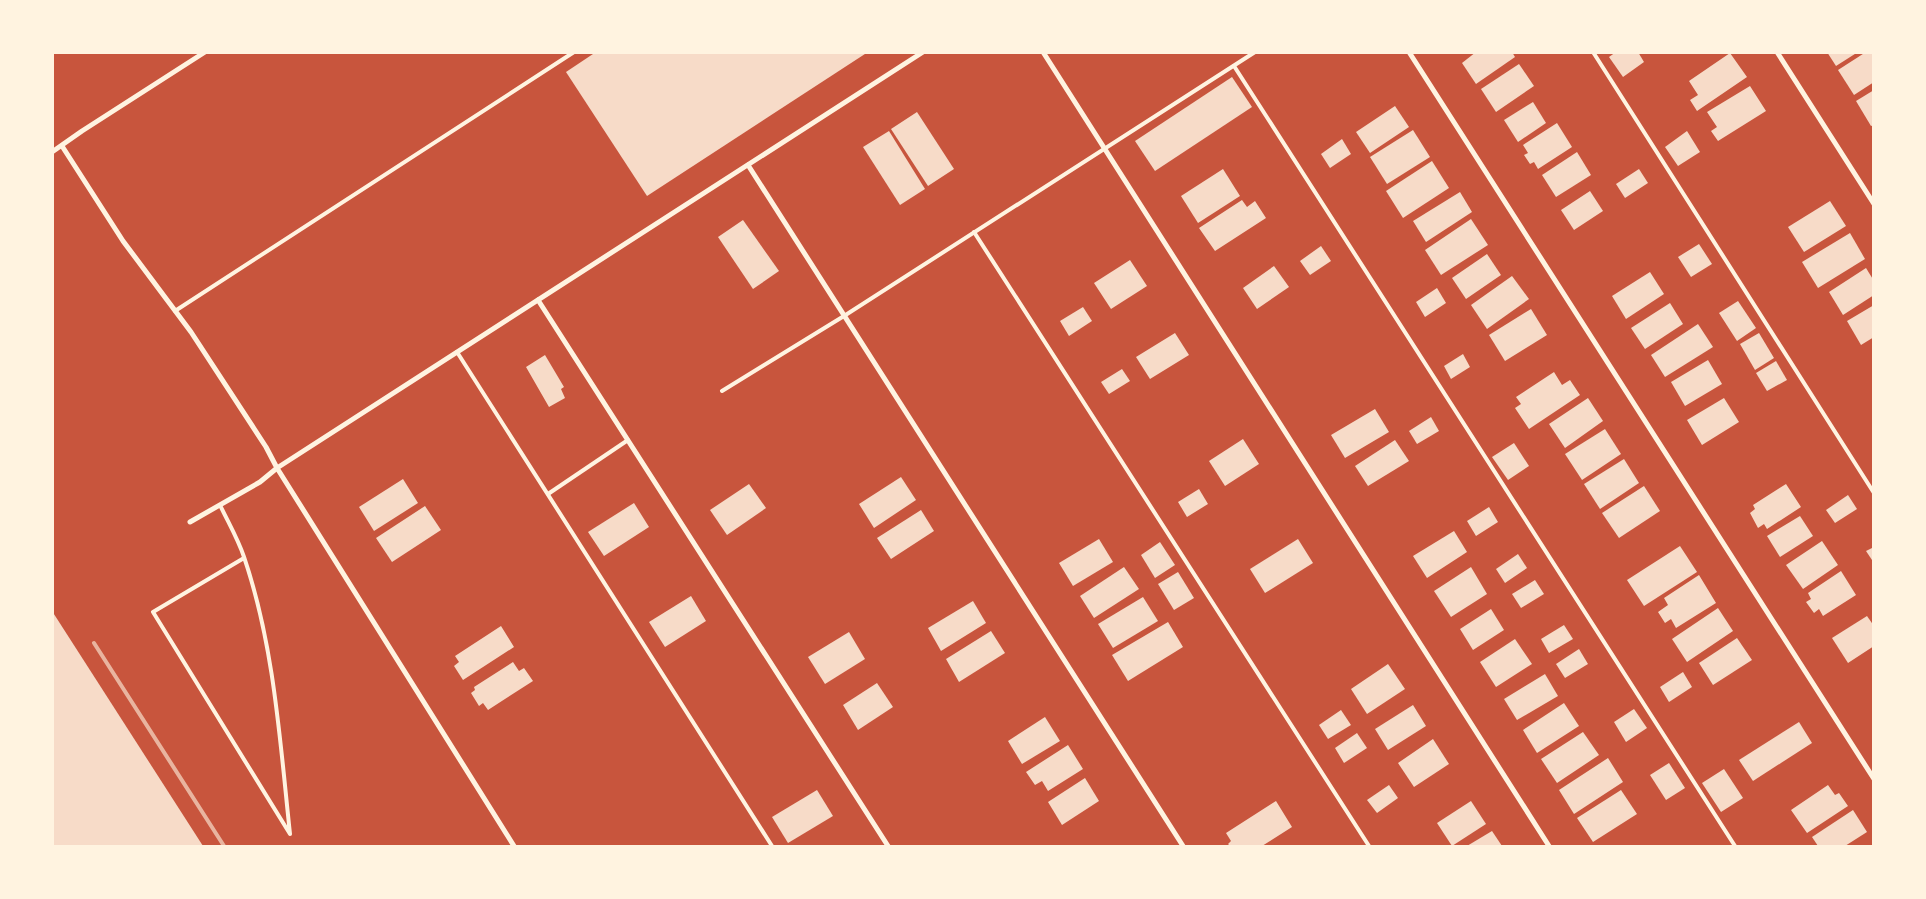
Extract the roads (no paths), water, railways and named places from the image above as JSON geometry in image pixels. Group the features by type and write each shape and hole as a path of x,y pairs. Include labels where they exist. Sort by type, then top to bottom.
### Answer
{"street":[{"path":"52,152 205,52"},
{"path":"190,522 260,482 277,468 923,52"},
{"path":"1043,52 1549,846"},
{"path":"1409,52 1874,779"},
{"path":"1777,52 1874,204"},
{"path":"62,146 124,241 191,332 266,447 277,468 514,846"},
{"path":"748,165 1183,846"},
{"path":"538,300 888,846"}],"lane":[{"path":"176,311 574,52"},
{"path":"722,391 844,316 1255,52"},
{"path":"1593,52 1874,493"},
{"path":"1234,66 1736,846"},
{"path":"974,232 1369,846"},
{"path":"457,352 772,846"},
{"path":"548,494 628,440"},
{"path":"220,505 244,558 274,681 290,834 153,612 244,558"}],"railway":[{"path":"94,643 224,846"}]}
